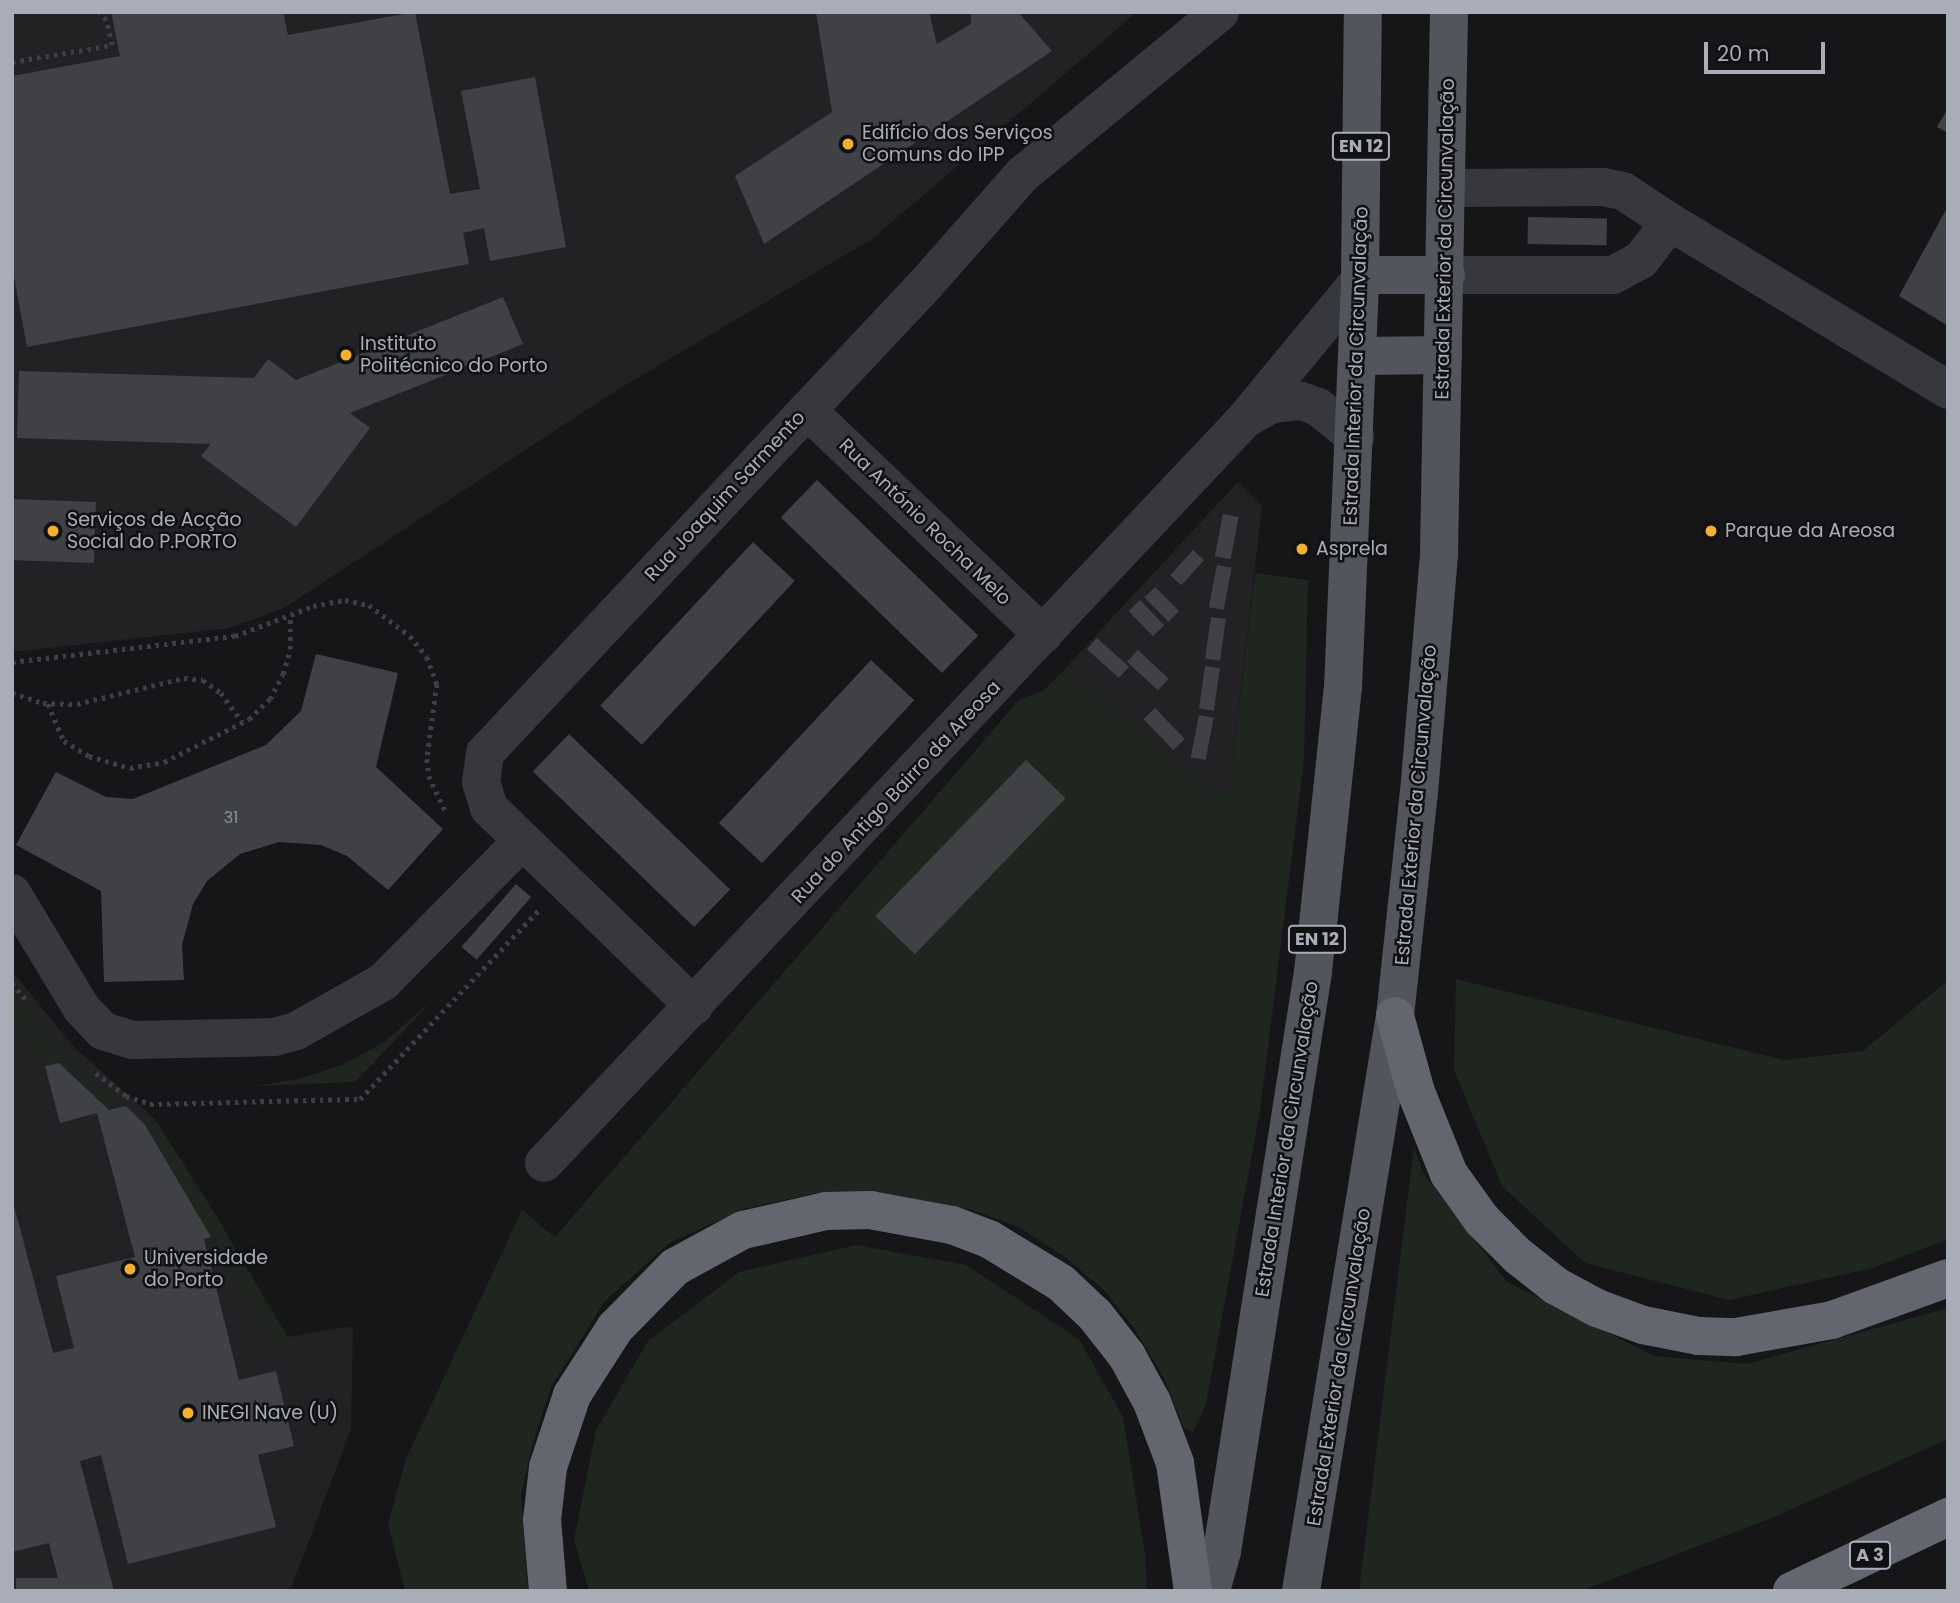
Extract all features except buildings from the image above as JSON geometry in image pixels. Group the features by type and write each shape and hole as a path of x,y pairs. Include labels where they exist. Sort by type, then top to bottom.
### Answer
{"highway":[{"path":"1395,1016 1416,1092 1449,1174 1482,1220 1518,1256 1556,1286 1597,1308 1643,1325 1698,1336 1736,1336 1832,1320 1948,1278"},
{"path":"548,1591 542,1520 548,1467 572,1395 615,1328 675,1267 743,1230 826,1211 870,1210 952,1226 989,1239 1061,1283 1095,1315 1127,1356 1152,1402 1175,1463 1193,1591"},
{"name":"A 3","path":"1792,1591 1948,1517"}],"main road":[{"name":"Estrada Interior da Circunvalação","path":"1211,1591 1222,1551 1314,972 1343,688 1358,356 1363,12"},
{"name":"Estrada Exterior da Circunvalação","path":"1301,1591 1395,1016 1439,553 1448,188 1449,12"},
{"path":"1360,277 1446,275"},
{"path":"1358,356 1443,355"}],"street":[{"name":"Rua Joaquim Sarmento","path":"694,1006 489,808 481,782 485,753 807,410 1023,174 1220,12"},
{"path":"1448,188 1603,187 1623,191 1948,390"},
{"path":"1446,275 1614,275 1641,260 1670,222"},
{"name":"Rua do Antigo Bairro da Areosa","path":"544,1163 1245,419 1360,277"},
{"name":"Rua do Antigo Bairro da Areosa","path":"1245,419 1272,404 1301,401 1325,412 1355,437"},
{"name":"Rua António Rocha Melo","path":"807,410 1043,635"},
{"path":"12,893 82,1009 103,1031 132,1040 274,1037 296,1031 383,982 522,841"}],"path":[{"path":"12,62 112,45 106,20 99,12"},
{"path":"12,662 235,636 290,615 345,600 369,605 410,636 427,657 437,684 427,759 429,776 447,815"},
{"path":"48,704 64,741 89,756 130,768 164,761 242,722 270,699 283,674 290,615"},
{"path":"12,693 48,704 77,704 184,678 203,680 221,693 242,722"}],"shaded area":[{"name":"Instituto Politécnico do Porto","path":"12,12 1137,12 872,239 617,390 284,608 229,628 12,652"},
{"path":"1238,482 1262,506 1229,792 1210,792 1099,698 1061,673"},
{"path":"1255,573 1308,580 1304,760 1260,1111 1206,1404 1193,1432 1184,1428 1163,1376 1134,1328 1104,1290 1065,1257 1019,1227 973,1210 885,1193 815,1193 744,1209 669,1243 604,1302 551,1387 534,1439 521,1494 528,1591 405,1591 388,1524 406,1459 522,1210 555,1237 1020,699 1043,691 1061,673 1099,698 1210,792 1229,792"},
{"name":"Universidade do Porto","path":"12,971 74,1047 155,1119 288,1337 353,1326 351,1429 290,1591 12,1591"},
{"path":"1456,979 1784,1060 1863,1051 1948,980 1948,1239 1873,1268 1729,1300 1585,1263 1502,1186 1454,1070"},
{"path":"12,997 64,1059 126,1106 109,1110 59,1063 45,1066 12,1018"},
{"path":"432,1001 355,1082 255,1086 299,1079 342,1065 383,1043"},
{"path":"138,1116 155,1119 214,1212 288,1338 284,1357"},
{"path":"1414,1147 1423,1173 1507,1282 1654,1356 1747,1364 1948,1308 1948,1439 1774,1517 1581,1591 1359,1591"},
{"path":"856,1245 966,1265 1079,1339 1123,1417 1145,1554 1147,1591 589,1591 574,1540 596,1430 648,1341 739,1272"}],"place":[{"name":"Edifício dos Serviços Comuns do IPP","path":"848,144"},
{"name":"Instituto Politécnico do Porto","path":"346,355"},
{"name":"Serviços de Acção Social do P.PORTO","path":"53,531"},
{"name":"Parque da Areosa","path":"1711,531"},
{"name":"Asprela","path":"1302,549"},
{"name":"Universidade do Porto","path":"130,1269"},
{"name":"INEGI Nave (U)","path":"188,1413"}]}
